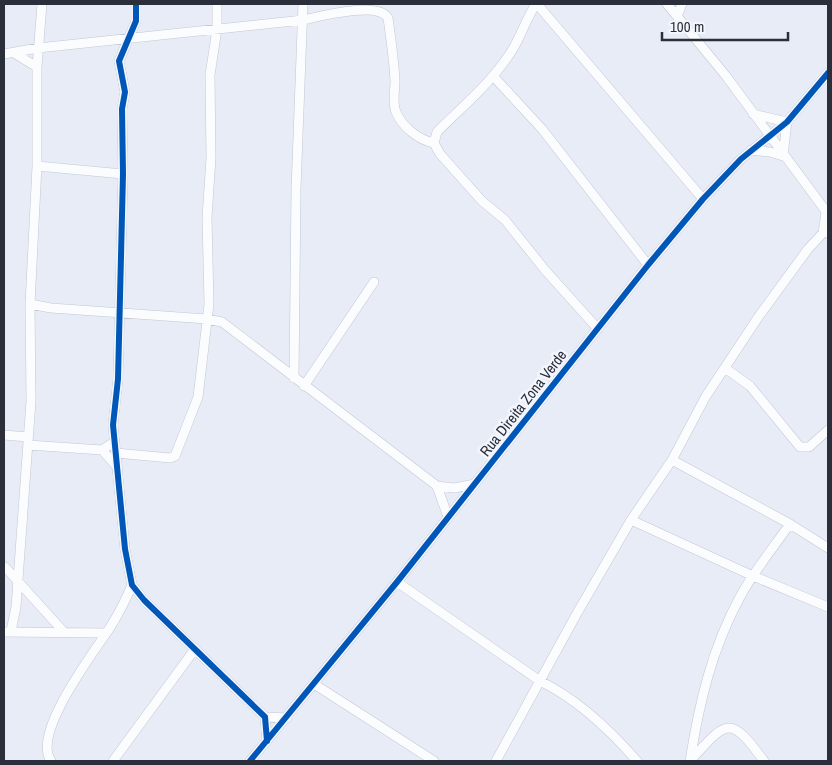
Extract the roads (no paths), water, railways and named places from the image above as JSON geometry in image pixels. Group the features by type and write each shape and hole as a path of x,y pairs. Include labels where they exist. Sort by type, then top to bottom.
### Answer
{"street":[{"path":"42,4 37,67 37,166 30,304 31,401 20,556 16,579 16,607 8,631 106,633"},
{"path":"136,4 136,21 119,61 125,92 122,109 123,174 120,312 114,442 125,549 132,585 144,600 265,717 287,718"},
{"path":"116,453 170,458 175,456 198,397 209,304 207,217 211,158 210,75 217,29 217,4"},
{"path":"294,378 297,149 303,4"},
{"path":"598,329 545,270 505,220 482,201 440,154 434,143 437,132 494,77 513,49 525,21 537,4 703,199"},
{"path":"496,761 508,744 540,681 632,520 672,460 706,396 764,309 808,249 826,232 827,213 783,156 726,76 666,4"},
{"path":"676,16 682,4"},
{"path":"4,54 38,48 303,20 340,12 377,10 386,15 394,54 393,101 396,114 412,133 424,141 434,143"},
{"path":"136,21 145,37"},
{"path":"14,53 37,67"},
{"name":"Rua Direita Zona Verde","path":"250,761 397,582 703,199 751,150 787,122 828,73"},
{"path":"494,77 542,129 648,266"},
{"path":"753,114 787,122 783,156"},
{"path":"751,150 783,156"},
{"path":"37,166 123,174"},
{"path":"304,386 374,282"},
{"path":"30,304 50,308 207,319 222,322"},
{"path":"209,304 222,322 436,486 454,488 475,484"},
{"path":"725,368 750,386 800,447 809,447 828,430"},
{"path":"4,435 28,441 102,450 114,442"},
{"path":"102,450 118,468"},
{"path":"672,460 790,524 828,548"},
{"path":"436,486 448,517"},
{"path":"632,520 753,576 828,607"},
{"path":"690,761 703,691 727,625 740,597 753,576 790,524"},
{"path":"20,556 5,567 63,631"},
{"path":"397,582 540,681 562,692 634,759"},
{"path":"51,761 46,752 49,736 77,675 106,633 132,585"},
{"path":"87,634 91,653"},
{"path":"113,761 195,650"},
{"path":"314,684 434,761"},
{"path":"265,717 267,741"},
{"path":"690,761 714,734 726,727 732,727 747,737 764,761"}]}
